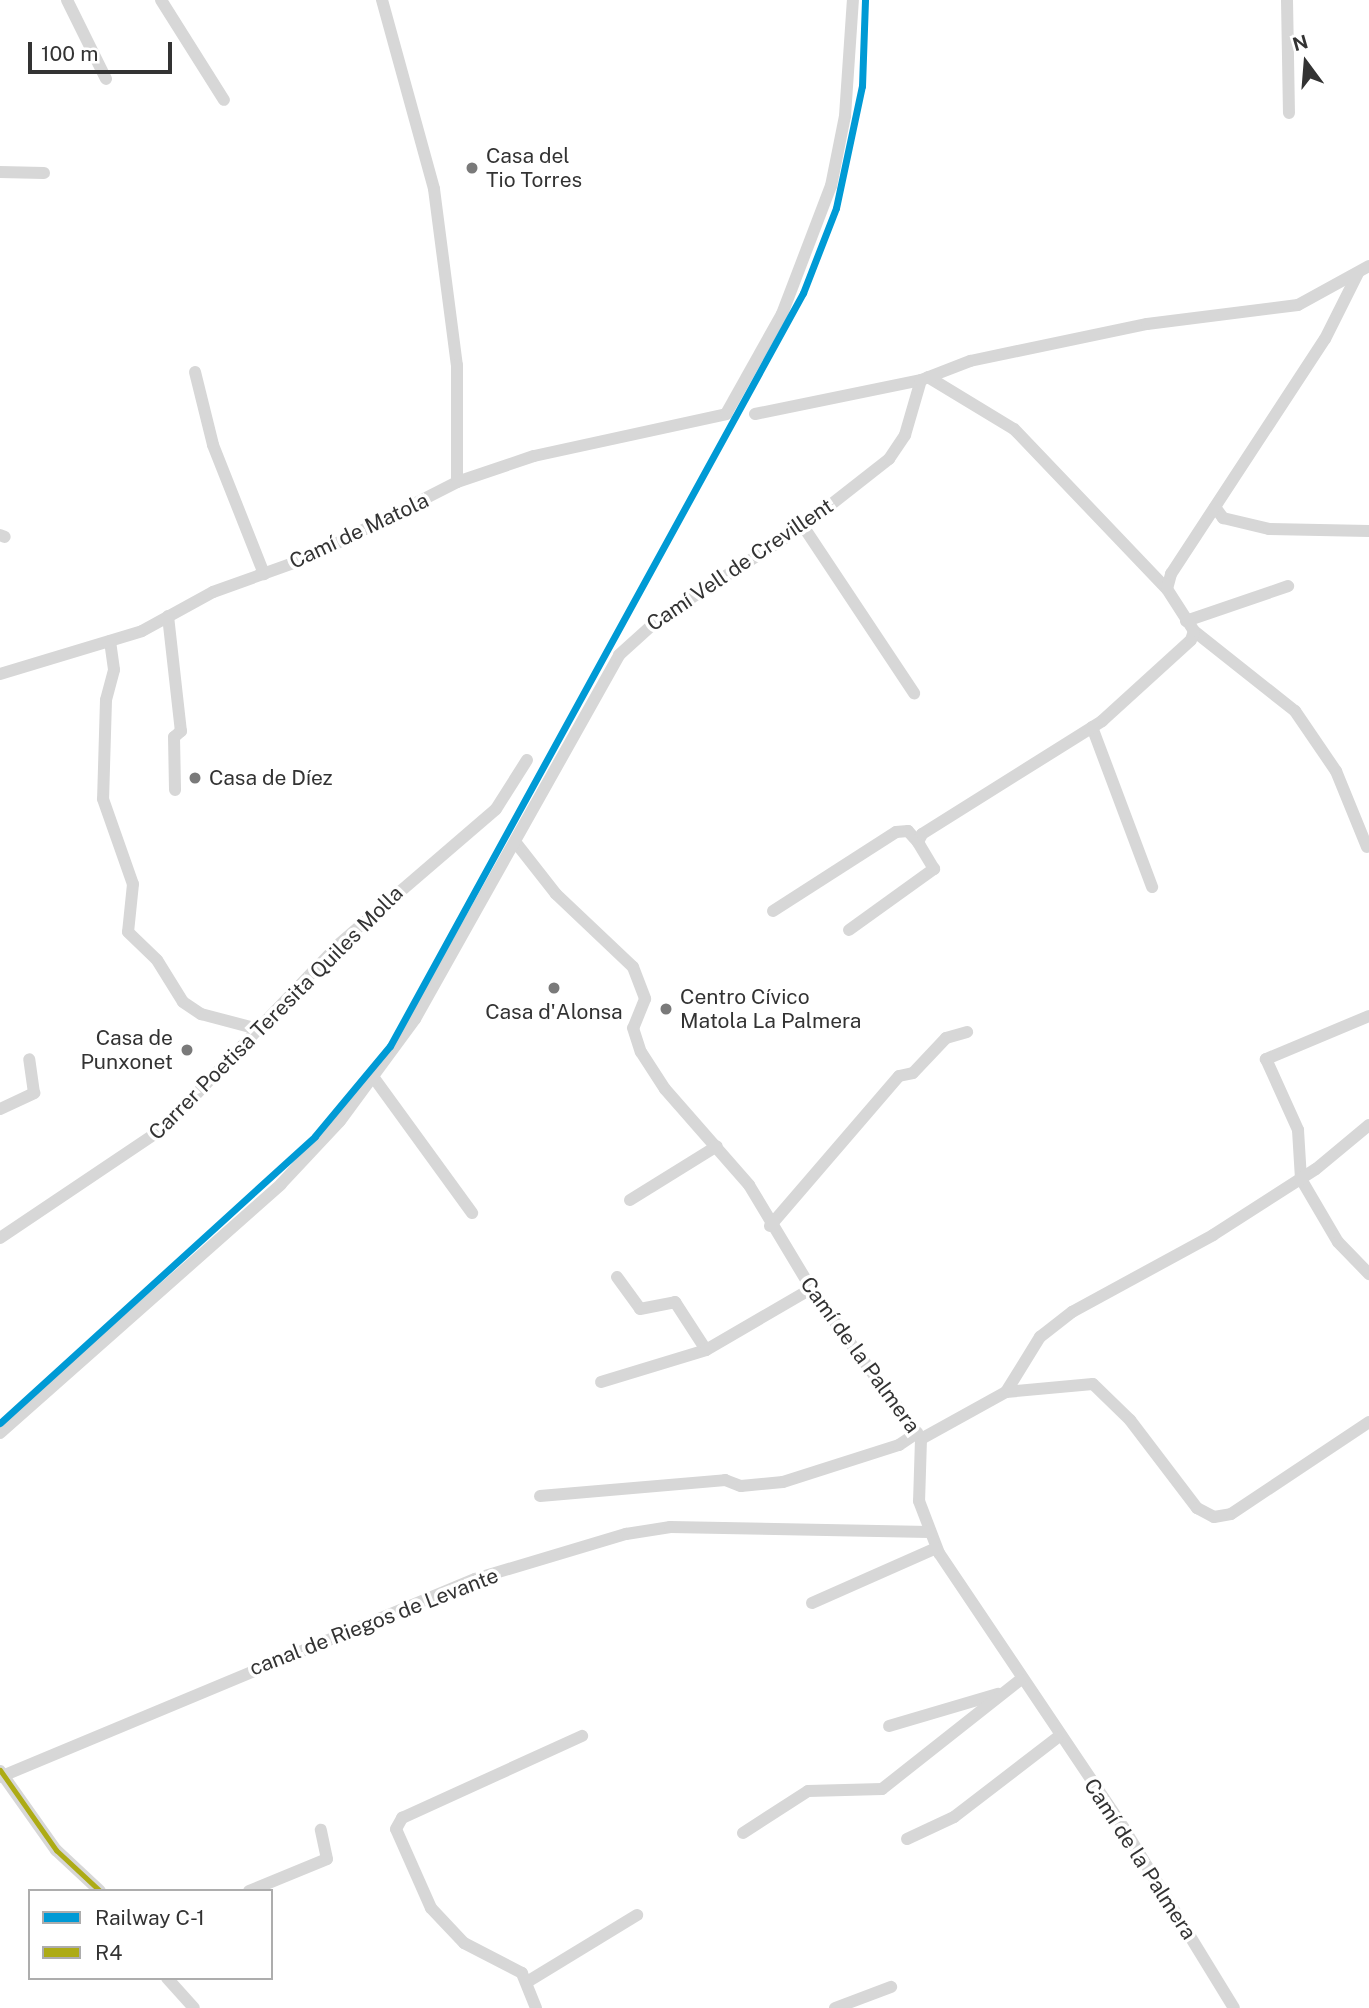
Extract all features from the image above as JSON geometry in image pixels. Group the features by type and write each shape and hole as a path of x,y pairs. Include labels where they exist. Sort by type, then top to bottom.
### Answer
{"street":[{"path":"67,0 106,79"},
{"path":"161,0 224,100"},
{"path":"382,0 434,189 457,365 457,482"},
{"name":"Camí de Matola","path":"0,674 110,642 264,574 457,482 534,456 726,414 782,314 831,186 845,116 853,0"},
{"path":"1287,0 1289,113"},
{"path":"0,172 44,173"},
{"path":"755,414 924,379 970,361 1134,327 1298,305 1363,269"},
{"path":"1167,589 1215,507 1325,339 1363,269"},
{"path":"195,372 213,445 264,574"},
{"path":"924,379 1014,429 1167,589 1190,626 1294,711 1336,771 1367,847"},
{"name":"Camí Vell de Crevillent","path":"0,1433 281,1184 374,1078 415,1019 516,843 596,692 633,638 803,526 899,449 924,379"},
{"path":"1215,507 1223,518 1269,529 1369,531"},
{"path":"803,526 914,693"},
{"path":"918,842 1092,727 1190,626 1288,586"},
{"path":"168,615 181,731 174,737 175,790"},
{"path":"110,642 114,670 106,700 103,799 133,884 128,932 157,960 183,1002 235,1026 258,1029"},
{"path":"1092,727 1152,887"},
{"name":"Carrer Poetisa Teresita Quiles Molla","path":"0,1238 164,1128 387,900 496,809 527,760"},
{"path":"773,911 896,832 908,831 934,869 849,930"},
{"name":"Camí de la Palmera","path":"516,843 556,894 633,967 645,999 634,1028 641,1052 664,1089 749,1185 770,1226 811,1289 919,1436 919,1501 936,1548 1058,1738 1123,1827 1234,2008"},
{"path":"1369,1016 1266,1059 1298,1130 1301,1179 1338,1242 1369,1275"},
{"path":"770,1226 898,1076 913,1073 946,1038 967,1032"},
{"path":"0,1109 34,1093 29,1059"},
{"path":"374,1078 472,1213"},
{"path":"1006,1392 1040,1337 1072,1312 1301,1179 1369,1125"},
{"path":"630,1199 717,1146"},
{"path":"617,1277 640,1309 675,1302 706,1350"},
{"path":"601,1382 706,1350 811,1289"},
{"path":"540,1496 725,1480 741,1486 783,1482 900,1445 1006,1392 1093,1384 1129,1420 1197,1508 1214,1517 1231,1514 1369,1422"},
{"name":"canal de Riegos de Levante","path":"1,1775 475,1579 626,1534 670,1527 929,1532"},
{"path":"812,1603 936,1548"},
{"path":"743,1833 808,1791 882,1789 1020,1680"},
{"path":"889,1726 1005,1692"},
{"path":"536,2008 527,1982 442,1922 409,1869 396,1829 402,1818 582,1736"},
{"path":"907,1839 954,1817 1058,1738"},
{"path":"1,1775 56,1850 98,1889"},
{"path":"253,1889 327,1859 321,1830"},
{"path":"527,1982 636,1915"},
{"path":"169,1980 194,2008"},
{"path":"835,2008 891,1987"}],"rail line":[{"name":"C-1","path":"0,1423 315,1136 390,1046 803,293 836,208 862,86 865,0"}],"transit line":[{"name":"R4","path":"0,1770 56,1850 98,1889"}],"place":[{"name":"Casa del Tio Torres","path":"472,168"},
{"name":"Casa de Díez","path":"195,778"},
{"name":"Casa d'Alonsa","path":"554,988"},
{"name":"Centro Cívico Matola La Palmera","path":"666,1009"},
{"name":"Casa de Punxonet","path":"187,1050"}]}
